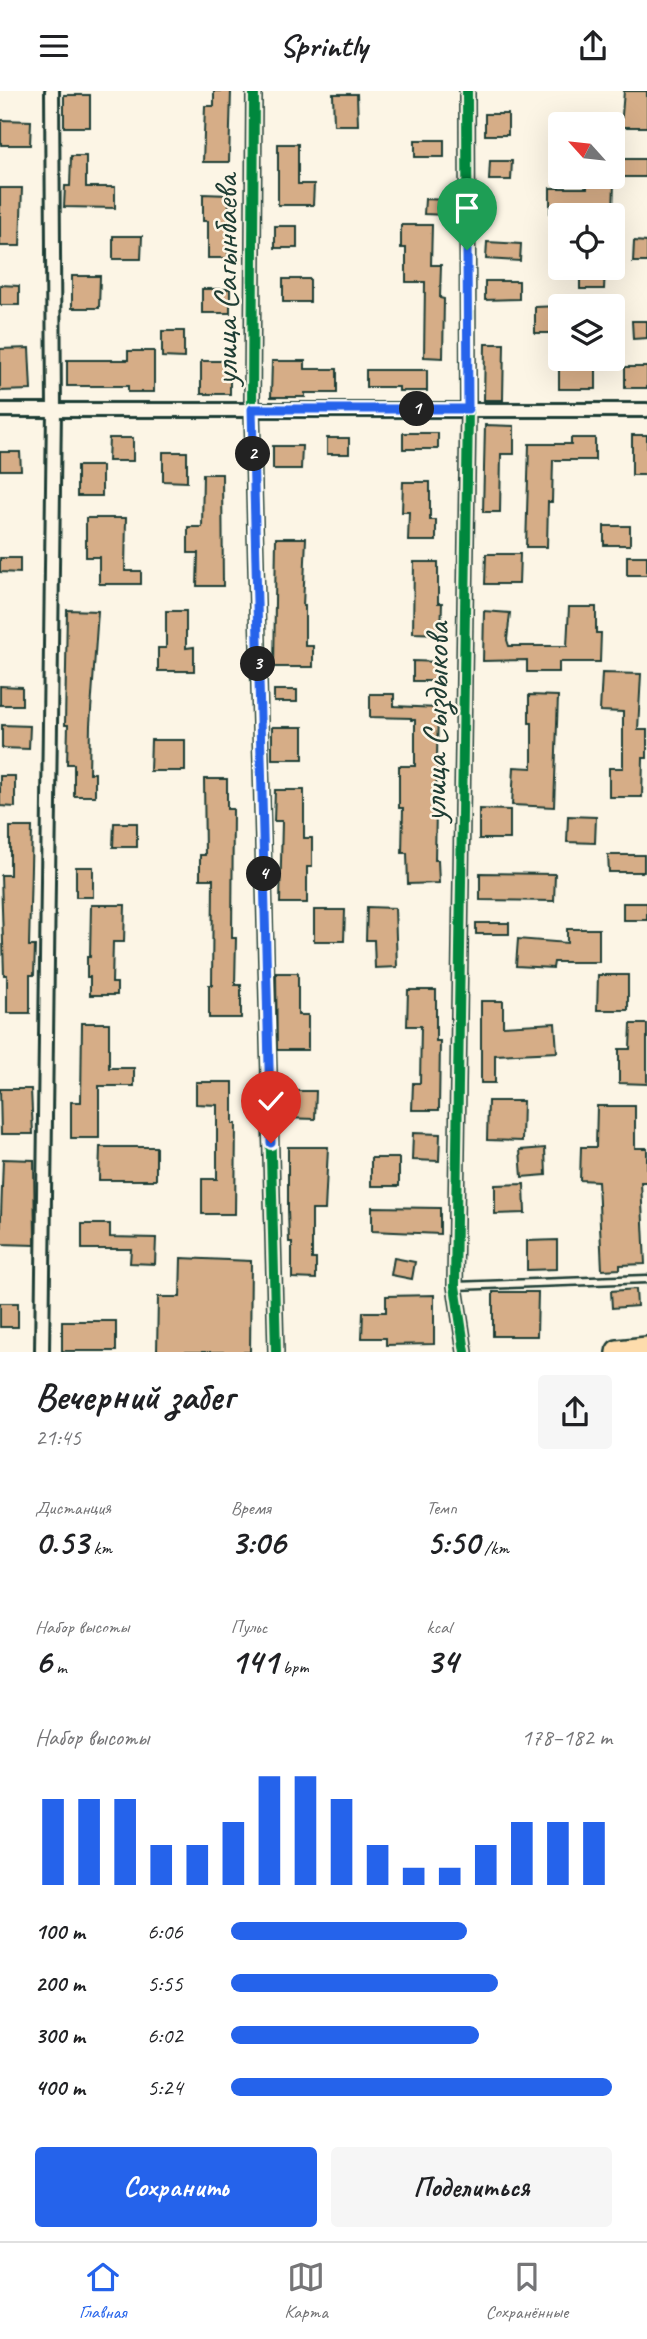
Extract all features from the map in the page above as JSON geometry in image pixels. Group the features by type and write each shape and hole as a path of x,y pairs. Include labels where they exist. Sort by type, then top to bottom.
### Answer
{"highway":[{"path":"618,1352 647,1349"}],"street":[{"path":"42,1352 54,410 52,91"},
{"name":"улица Сагынбаева","path":"254,91 252,409 276,1352"},
{"name":"улица Сыздыкова","path":"465,1352 455,1286 468,409 467,91"},
{"path":"0,410 647,410"}],"lane":[{"path":"455,1286 647,1279"}],"building":[{"path":"214,91 231,91 229,162 203,162 205,106 214,106"},
{"path":"624,91 647,91 647,127 625,127 625,112 622,112"},
{"path":"333,94 357,94 358,125 334,125"},
{"path":"64,95 90,95 90,127 64,127"},
{"path":"485,114 508,114 508,135 485,135"},
{"path":"1,120 31,121 30,145 1,145"},
{"path":"415,140 444,140 444,157 415,157"},
{"path":"278,144 298,144 298,184 314,184 313,205 278,205"},
{"path":"71,156 86,156 86,187 115,187 115,208 64,207 65,186 70,186"},
{"path":"625,159 645,159 645,177 625,177"},
{"path":"490,161 512,161 511,180 489,180"},
{"path":"0,188 22,188 20,246 0,246"},
{"path":"550,189 614,189 613,203 550,203"},
{"path":"203,194 229,195 228,258 208,258 208,221 203,221"},
{"path":"425,199 447,200 446,215 424,214"},
{"path":"401,225 432,225 431,265 441,265 440,298 444,299 443,358 424,357 425,282 406,282 406,248 401,248"},
{"path":"275,226 297,226 297,248 275,248"},
{"path":"113,236 142,236 141,259 113,259"},
{"path":"634,241 647,242 647,262 633,262"},
{"path":"487,242 521,244 520,261 486,259"},
{"path":"72,276 100,276 99,308 72,308"},
{"path":"283,279 310,279 310,302 283,302"},
{"path":"580,280 604,280 604,289 580,289"},
{"path":"485,281 519,281 519,299 485,300"},
{"path":"0,285 19,286 19,305 0,305"},
{"path":"202,289 230,289 230,313 202,313"},
{"path":"548,306 548,333 535,333 535,307"},
{"path":"632,321 647,321 647,338 633,339"},
{"path":"162,331 184,331 184,358 162,357"},
{"path":"485,344 504,344 503,400 484,400"},
{"path":"29,348 31,390 0,391 0,349"},
{"path":"128,351 154,351 154,392 128,392 128,386 67,386 67,360 128,360"},
{"path":"201,361 230,361 230,394 201,394"},
{"path":"272,361 305,361 305,369 337,369 337,393 271,397"},
{"path":"625,367 647,367 647,388 625,388"},
{"path":"366,370 427,370 427,391 399,391 399,387 366,387"},
{"path":"559,371 596,371 596,389 559,389"},
{"path":"485,425 514,426 514,454 501,454 500,512 483,512"},
{"path":"403,433 438,433 438,449 403,449"},
{"path":"632,435 647,435 647,475 632,475"},
{"path":"109,438 133,438 133,461 108,461"},
{"path":"327,438 349,438 349,454 327,454"},
{"path":"571,438 595,438 595,460 553,460 547,547 526,547 529,444 571,444"},
{"path":"273,446 302,446 301,469 273,469"},
{"path":"0,452 20,452 21,470 0,470"},
{"path":"163,452 187,452 187,482 163,481"},
{"path":"77,466 102,466 102,496 77,496"},
{"path":"203,474 222,474 223,586 197,586 198,553 188,553 188,527 202,527"},
{"path":"403,482 430,482 430,520 436,520 436,541 408,541 409,512 402,512"},
{"path":"86,518 126,518 125,571 141,571 141,584 99,584 99,557 86,557"},
{"path":"604,526 630,526 630,545 604,545"},
{"path":"276,538 306,538 303,606 305,646 313,646 313,667 274,667"},
{"path":"486,554 520,554 519,584 485,584"},
{"path":"627,556 647,556 647,575 627,575"},
{"path":"0,558 20,558 20,573 0,572"},
{"path":"414,562 438,562 438,603 442,603 441,634 413,633"},
{"path":"569,607 596,607 596,633 601,633 600,662 559,662 559,672 527,672 527,660 483,661 484,611 510,613 507,640 509,646 567,646"},
{"path":"67,610 98,611 89,773 95,773 95,796 74,796 74,764 67,764"},
{"path":"166,611 186,611 186,648 194,647 194,671 158,671 158,648 166,648"},
{"path":"413,661 439,662 439,681 413,681"},
{"path":"602,673 641,674 638,730 647,730 642,797 609,797 609,768 623,768 623,712 600,711"},
{"path":"0,686 22,687 22,705 0,705"},
{"path":"274,690 297,690 297,702 274,702"},
{"path":"370,694 394,694 394,706 438,708 435,860 438,860 439,883 408,884 407,853 402,853 403,808 399,808 399,766 415,766 415,720 370,717"},
{"path":"529,695 558,696 554,807 512,805 514,767 532,768"},
{"path":"2,725 30,726 29,749 2,748"},
{"path":"272,727 303,727 303,759 272,759"},
{"path":"151,740 185,740 185,771 150,771"},
{"path":"0,776 15,776 15,807 0,806"},
{"path":"204,779 227,779 227,809 233,809 232,938 236,938 235,985 241,985 241,1018 209,1018 213,879 200,879 200,855 205,855"},
{"path":"275,790 304,790 304,838 312,838 312,867 307,867 307,903 280,903 282,821 274,821"},
{"path":"479,809 510,810 510,839 479,839"},
{"path":"568,816 596,817 595,843 567,842"},
{"path":"114,823 137,823 137,847 113,847"},
{"path":"10,827 32,827 29,946 35,946 34,975 30,975 30,1013 7,1013 1,875 10,875"},
{"path":"608,855 644,855 644,872 609,872"},
{"path":"76,867 93,867 93,897 76,897"},
{"path":"480,873 555,874 554,901 480,900"},
{"path":"623,903 647,903 647,920 623,920"},
{"path":"91,905 125,905 124,942 113,942 112,983 117,983 117,995 90,995 87,957 90,957"},
{"path":"367,907 395,908 397,967 375,968 374,940 366,940"},
{"path":"314,910 345,910 344,941 314,941"},
{"path":"476,923 509,923 509,934 476,934"},
{"path":"567,929 599,929 599,962 554,962 553,968 516,966 518,939 567,943"},
{"path":"276,973 298,973 298,1015 308,1015 308,1050 277,1050"},
{"path":"598,975 628,975 628,1010 597,1010"},
{"path":"408,990 436,990 436,1041 440,1041 439,1110 412,1110 413,1083 420,1083 421,1026 407,1026"},
{"path":"481,1001 503,1001 503,1026 555,1023 557,1052 495,1055 495,1083 481,1083"},
{"path":"82,1023 109,1023 109,1068 134,1068 134,1086 99,1086 99,1138 71,1138 71,1102 81,1102"},
{"path":"631,1024 647,1024 647,1084 619,1083 619,1049 630,1049"},
{"path":"196,1082 233,1082 233,1124 236,1124 235,1214 202,1214 202,1179 217,1179 217,1105 196,1104"},
{"path":"0,1089 31,1089 33,1134 1,1134"},
{"path":"284,1091 316,1091 315,1119 284,1118"},
{"path":"488,1101 523,1101 522,1141 487,1140"},
{"path":"597,1106 635,1106 635,1148 647,1148 647,1182 641,1182 645,1264 620,1265 620,1269 602,1270 598,1181 580,1180 581,1147 596,1147"},
{"path":"413,1133 440,1134 439,1161 412,1160"},
{"path":"100,1147 156,1147 156,1180 99,1180"},
{"path":"288,1147 328,1147 325,1210 312,1210 312,1259 316,1259 316,1279 292,1278"},
{"path":"545,1148 546,1175 522,1177 520,1150"},
{"path":"371,1158 399,1158 399,1186 371,1186"},
{"path":"3,1159 34,1160 35,1245 0,1244"},
{"path":"524,1184 525,1213 495,1214 495,1185"},
{"path":"372,1207 440,1208 440,1234 372,1231"},
{"path":"82,1224 110,1224 110,1237 156,1238 155,1264 130,1263 131,1249 82,1249"},
{"path":"557,1240 557,1269 527,1270 527,1241"},
{"path":"181,1258 251,1261 250,1352 157,1352 158,1297 180,1297"},
{"path":"394,1258 415,1262 412,1279 391,1275"},
{"path":"636,1289 637,1306 612,1308 611,1291"},
{"path":"493,1292 538,1292 537,1336 493,1336"},
{"path":"434,1295 434,1344 386,1345 386,1338 362,1338 363,1312 386,1312 386,1296"},
{"path":"0,1303 18,1303 18,1327 0,1327"},
{"path":"62,1321 116,1321 116,1351 62,1351"}],"cycle path":[{"path":"254,91 252,409 276,1352"},
{"path":"465,1352 455,1286 468,409 467,91"}],"route":[{"path":"271,1143 252,409 468,409 467,250"}]}
